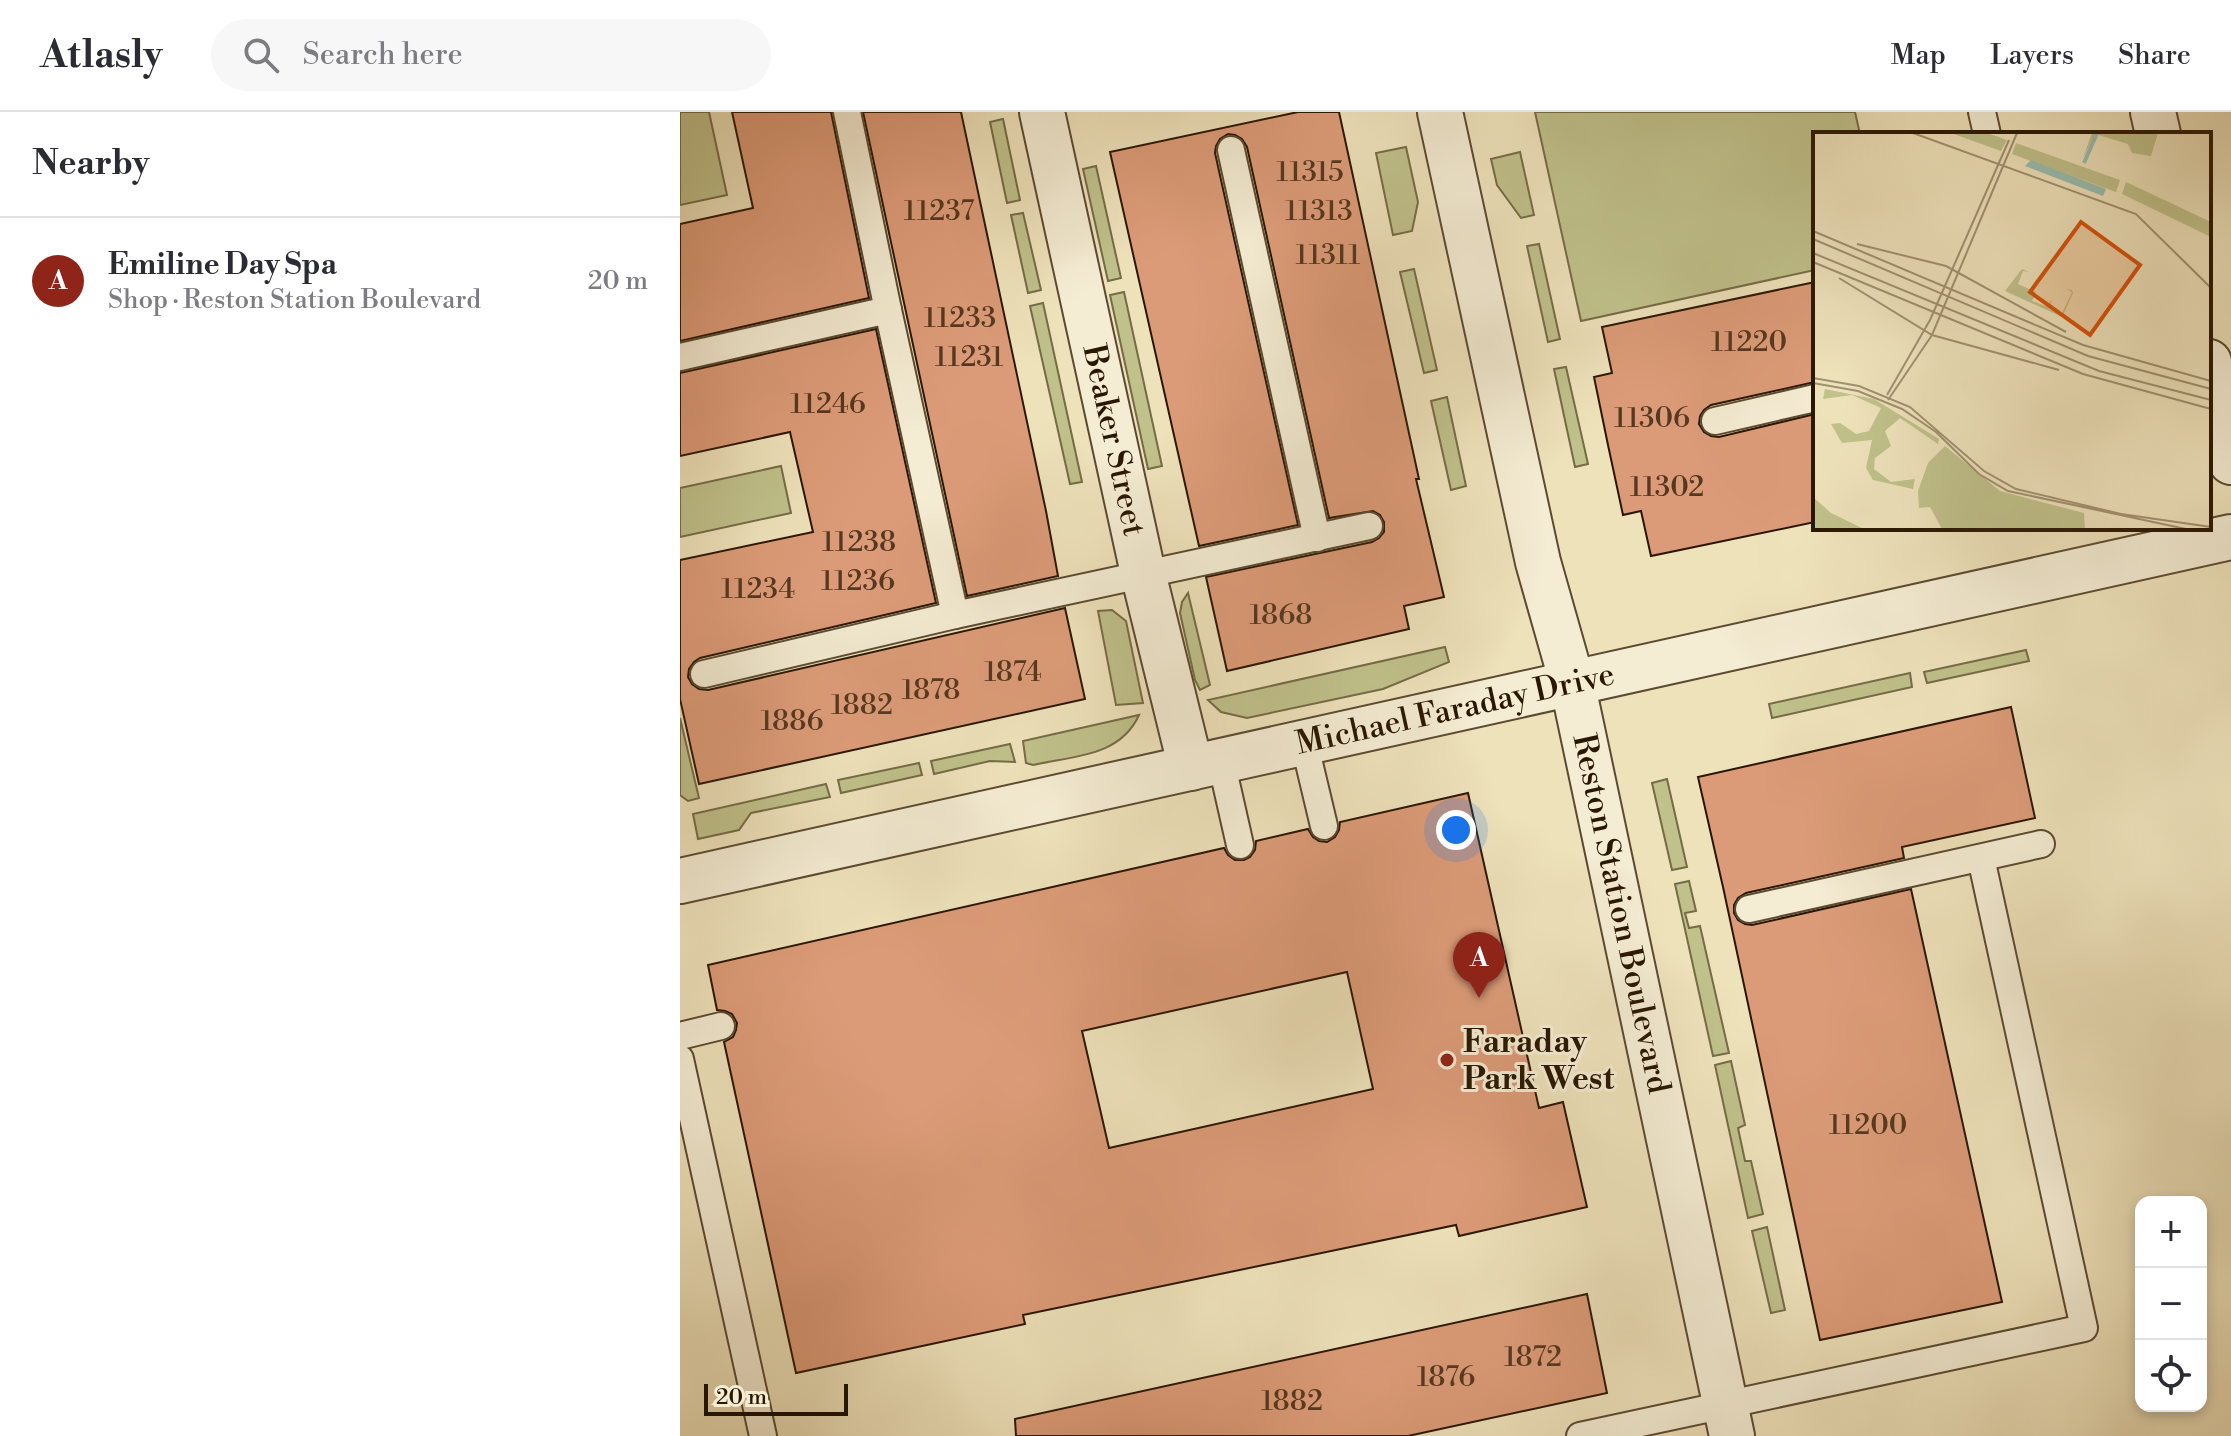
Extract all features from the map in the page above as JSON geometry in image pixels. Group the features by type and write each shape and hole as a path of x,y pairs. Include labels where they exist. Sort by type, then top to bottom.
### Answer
{"street":[{"name":"Beaker Street","path":"1042,112 1143,573 1206,764"},
{"name":"Reston Station Boulevard","path":"1440,112 1538,562 1572,682 1729,1420"},
{"path":"2153,112 2158,132"},
{"path":"2211,371 2231,462"},
{"name":"Michael Faraday Drive","path":"680,881 2231,537"}],"lane":[{"path":"847,112 955,615"},
{"path":"1982,112 1987,132"},
{"path":"1231,150 1317,538"},
{"path":"680,357 888,310"},
{"path":"1715,421 1813,398"},
{"path":"704,674 1143,573 1369,526"},
{"path":"1304,742 1324,826"},
{"path":"1206,764 1240,845"},
{"path":"1749,909 2041,844"},
{"path":"1580,1436 1729,1420 2084,1328 1981,858"},
{"path":"680,1036 721,1026"},
{"path":"680,1059 763,1436"}],"green space":[{"path":"680,112 709,112 727,195 680,205"},
{"path":"1535,112 1855,112 1860,132 1813,132 1813,270 1581,321"},
{"path":"1003,119 1020,200 1007,203 990,122"},
{"path":"1406,147 1418,202 1412,231 1393,235 1376,153"},
{"path":"1520,152 1534,215 1521,218 1497,185 1491,159"},
{"path":"1096,166 1121,278 1108,281 1083,169"},
{"path":"1023,213 1041,290 1028,293 1011,215"},
{"path":"1539,244 1560,339 1548,342 1527,246"},
{"path":"1414,269 1437,370 1424,373 1400,272"},
{"path":"1124,292 1162,466 1148,469 1110,295"},
{"path":"1043,303 1082,482 1070,484 1030,306"},
{"path":"1566,367 1588,464 1575,467 1554,369"},
{"path":"1447,397 1466,486 1451,490 1431,401"},
{"path":"781,466 791,513 680,537 680,488"},
{"path":"1188,593 1210,685 1200,690 1180,613"},
{"path":"1112,610 1126,621 1143,703 1116,705 1098,611"},
{"path":"1445,647 1449,662 1383,689 1247,718 1221,712 1208,700"},
{"path":"2026,650 2029,661 1927,683 1924,672"},
{"path":"1910,673 1912,687 1772,718 1769,704"},
{"path":"1139,715 1131,729 1108,747 1033,765 1026,763 1023,741"},
{"path":"680,718 699,798 688,801 680,795"},
{"path":"1010,744 1015,762 990,761 934,774 931,761"},
{"path":"919,763 922,775 841,793 838,780"},
{"path":"1667,779 1687,867 1672,870 1652,783"},
{"path":"826,784 830,797 751,813 739,830 698,839 693,814"},
{"path":"1689,881 1696,911 1685,913 1689,928 1700,926 1729,1053 1713,1056 1675,884"},
{"path":"1731,1061 1745,1125 1738,1128 1745,1161 1751,1161 1763,1214 1748,1218 1715,1065"},
{"path":"1767,1227 1785,1310 1771,1313 1752,1231"}],"building":[{"path":"732,112 831,112 869,298 680,341 680,224 753,208"},
{"path":"863,112 961,112 1058,576 967,596"},
{"path":"1298,112 1339,112 1444,597 1404,606 1409,629 1227,671 1206,577 1372,542 1384,532 1384,522 1373,511 1329,518 1247,147 1242,139 1228,134 1220,139 1215,153 1298,525 1199,546 1110,152"},
{"path":"1813,282 1813,382 1711,405 1700,416 1699,424 1704,432 1719,437 1813,414 1813,522 1651,556 1641,511 1623,515 1608,445 1594,377 1612,373 1602,327"},
{"path":"876,329 936,603 700,658 689,669 688,677 699,689 708,690 1065,608 1085,699 699,784 680,699 680,560 813,532 790,432 680,456 680,373"},
{"path":"2011,707 2035,818 1902,847 1904,858 1746,893 1734,905 1738,920 1752,925 1911,889 2002,1302 1820,1340 1698,777"},
{"name":"Faraday Park West","path":"1468,793 1539,1108 1563,1102 1587,1207 1459,1236 1456,1225 1023,1315 1025,1324 796,1373 724,1042 733,1037 737,1023 732,1014 717,1010 708,965 1224,848 1235,860 1244,860 1255,850 1256,841 1308,829 1313,837 1327,842 1335,837 1340,822","holes":["1347,972 1373,1089 1109,1148 1082,1031"]},
{"path":"1587,1294 1607,1393 1408,1436 1016,1436 1015,1419"}],"place":[{"name":"Emiline Day Spa","path":"1479,998"},
{"name":"Faraday Park West","path":"1447,1060"}]}
